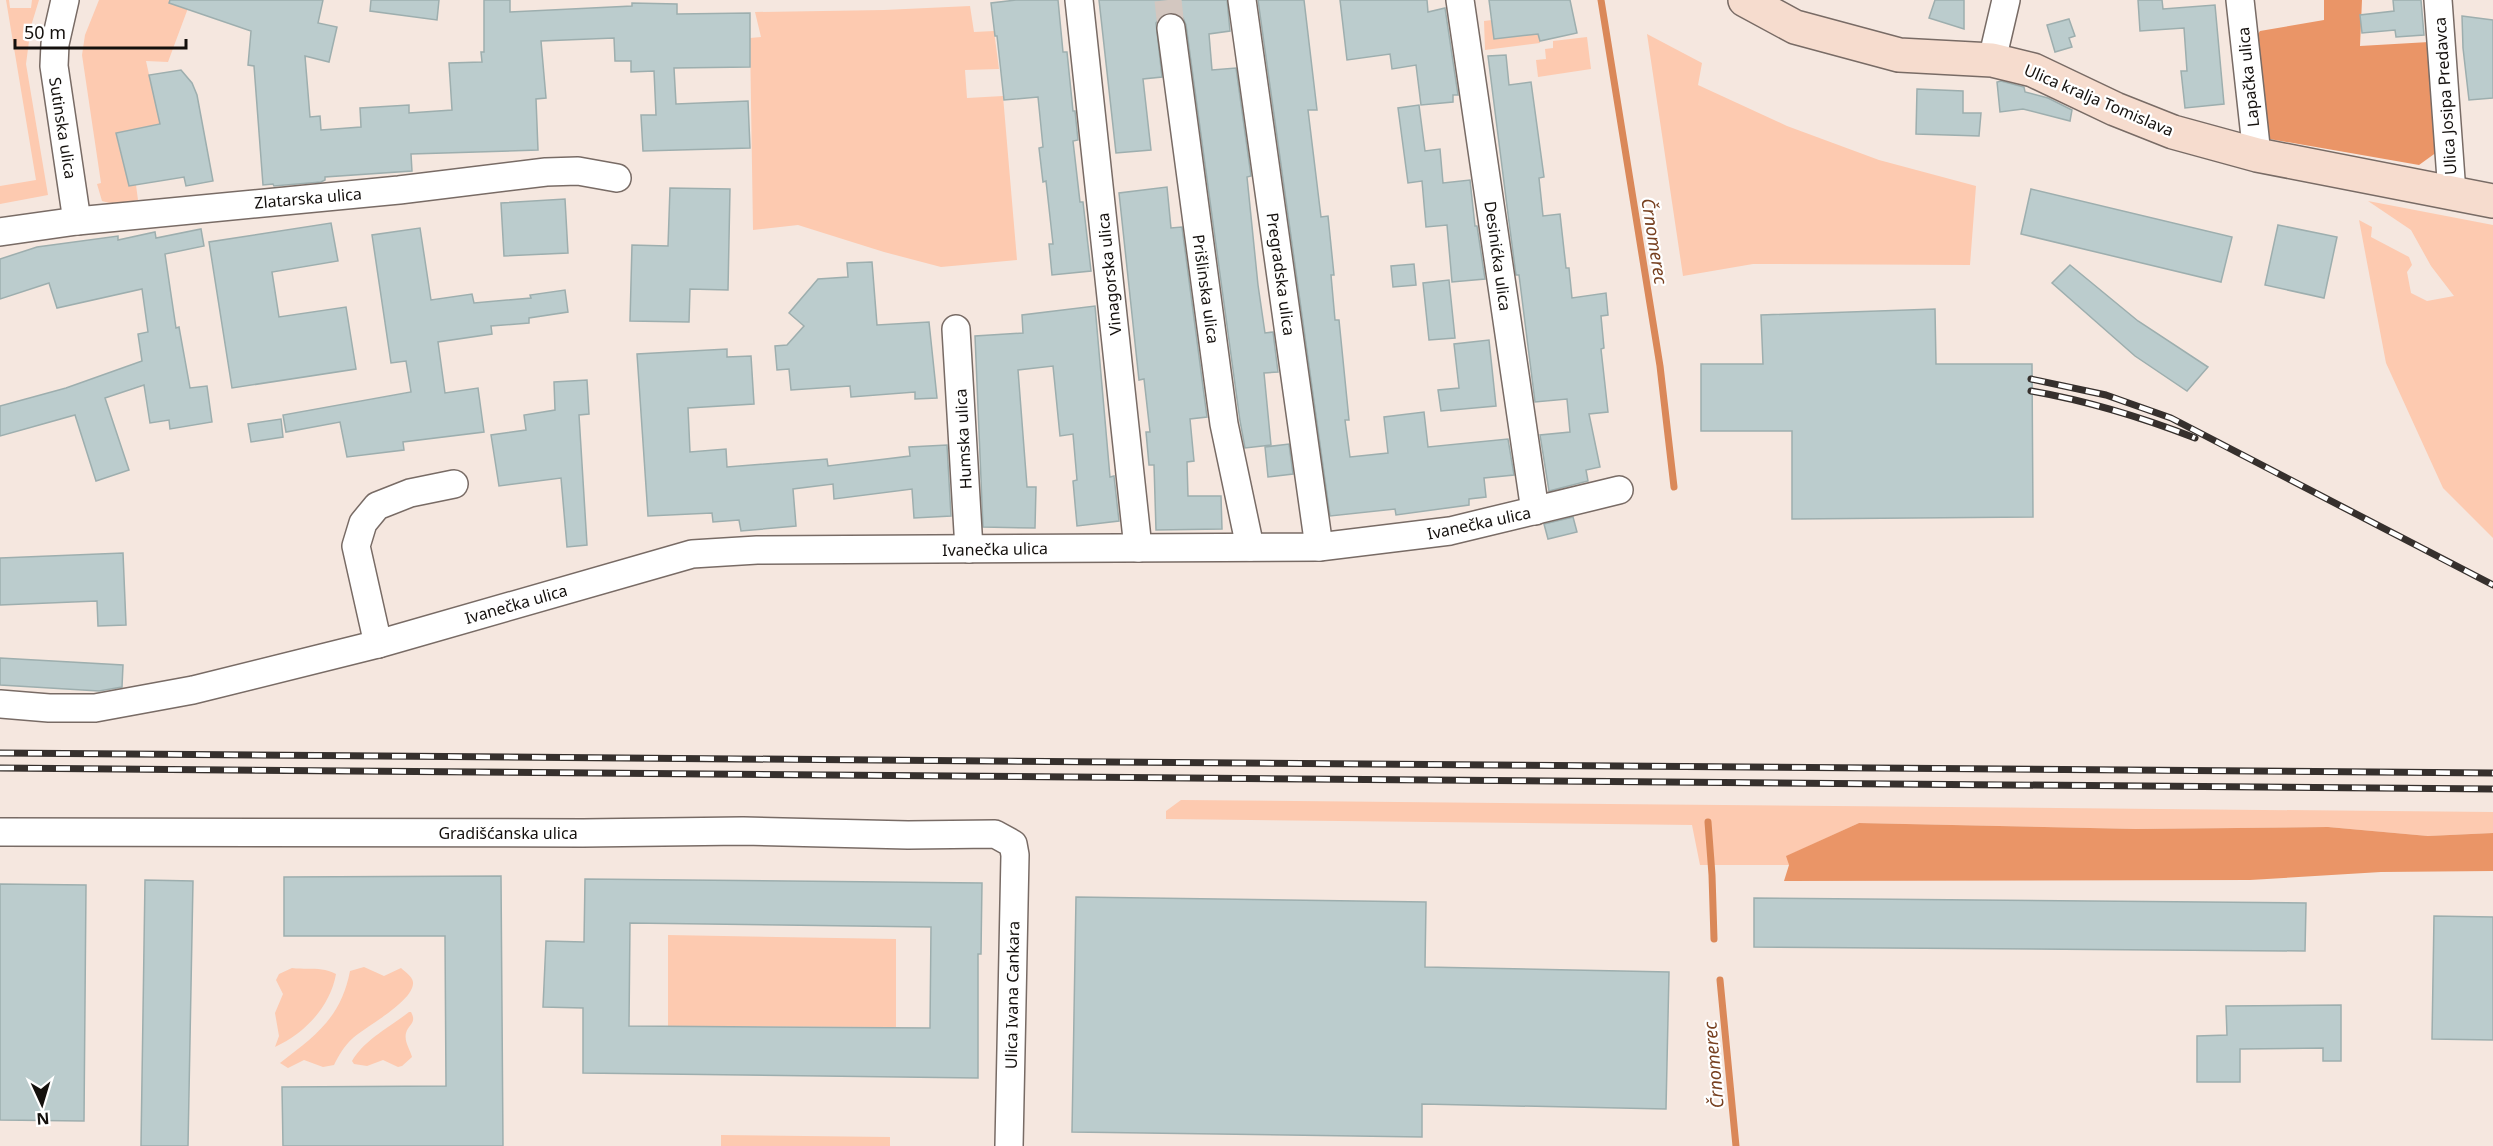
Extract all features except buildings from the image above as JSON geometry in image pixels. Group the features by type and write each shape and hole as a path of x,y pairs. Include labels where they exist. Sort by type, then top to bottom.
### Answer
{"street":[{"name":"Sutinska ulica","path":"65,0 55,44 54,66 77,221"},
{"name":"Vinagorska ulica","path":"1079,0 1138,548"},
{"name":"Pregradska ulica","path":"1242,0 1319,548"},
{"name":"Desinićka ulica","path":"1460,0 1535,511"},
{"name":"Ulica kralja Tomislava","path":"1745,0 1795,27 1888,53 1992,60 2033,70 2115,109 2173,132 2257,155 2493,201"},
{"path":"1992,60 2006,0"},
{"name":"Lapačka ulica","path":"2240,0 2257,155"},
{"name":"Ulica Josipa Predavca","path":"2438,0 2452,193"},
{"name":"Prišlinska ulica","path":"1171,28 1224,424 1250,547"},
{"name":"Zlatarska ulica","path":"0,232 77,221 399,190 546,172 578,171 617,178"},
{"name":"Humska ulica","path":"956,328 969,549"},
{"path":"378,644 356,546 363,523 377,506 410,493 454,484"},
{"name":"Ivanečka ulica","path":"0,704 49,708 95,708 128,704 193,690 378,644 692,554 757,550 1319,548 1450,531 1619,490"},
{"name":"Gradišćanska ulica","path":"0,832 743,831 908,835 995,834 1012,844"},
{"name":"Ulica Ivana Cankara","path":"1009,1146 1015,869 1012,844"}],"shaded area":[{"path":"6,0 9,0 10,8 31,8 32,0 39,0 31,26 26,64 48,195 0,204 0,186 36,180"},
{"path":"99,0 191,0 168,62 146,61 160,124 116,134 129,186 136,185 138,200 124,203 102,201 97,184 101,183 82,55 85,35"},
{"path":"2324,0 2362,0 2360,46 2429,42 2437,152 2419,165 2258,137 2250,46 2260,31 2324,20"},
{"path":"970,6 974,32 994,31 999,69 965,70 967,98 1003,96 1017,260 941,267 798,225 753,230 750,38 761,37 755,12"},
{"path":"1535,18 1540,43 1485,50 1484,21 1492,20 1494,39"},
{"path":"1647,34 1702,63 1698,85 1787,126 1879,160 1976,186 1970,265 1753,264 1683,276"},
{"path":"1587,37 1591,69 1538,77 1536,60 1546,59 1545,49 1553,48 1553,41"},
{"path":"2368,201 2493,225 2493,538 2443,488 2386,363 2359,220 2372,227 2371,237 2409,257 2412,265 2407,272 2411,293 2427,301 2454,296 2431,266 2411,230"},
{"path":"1181,800 2493,812 2493,833 2428,836 2328,827 2136,829 1859,823 1787,856 1789,865 1700,865 1692,825 1166,819 1166,811"},
{"path":"1859,823 2136,829 2328,827 2428,836 2493,833 2493,871 2381,872 2250,880 1784,881 1789,865 1786,856"},
{"path":"668,935 896,939 896,1027 668,1026"},
{"path":"364,967 384,976 401,968 413,982 411,989 398,1005 350,1041 334,1065 323,1067 304,1060 288,1068 280,1063 325,1024 340,1001 350,971"},
{"path":"292,968 320,969 336,974 328,997 314,1018 296,1034 275,1047 279,1036 275,1013 283,994 276,980 279,974"},
{"path":"409,1012 413,1016 413,1021 406,1033 406,1042 412,1057 398,1067 383,1060 367,1066 354,1064 352,1061 363,1047"},
{"path":"721,1135 890,1137 890,1146 721,1146"}],"waterway":[{"name":"Črnomerec","path":"1601,0 1660,366 1674,487"},
{"name":"Črnomerec","path":"1708,822 1714,939"},
{"name":"Črnomerec","path":"1720,980 1736,1146"}],"tunnel":[{"path":"1168,0 1171,28"}],"railway":[{"path":"2031,379 2106,395 2171,418 2493,585"},
{"path":"2031,391 2114,410 2195,438"},
{"path":"0,753 2493,773"},
{"path":"0,768 2493,789"}]}
